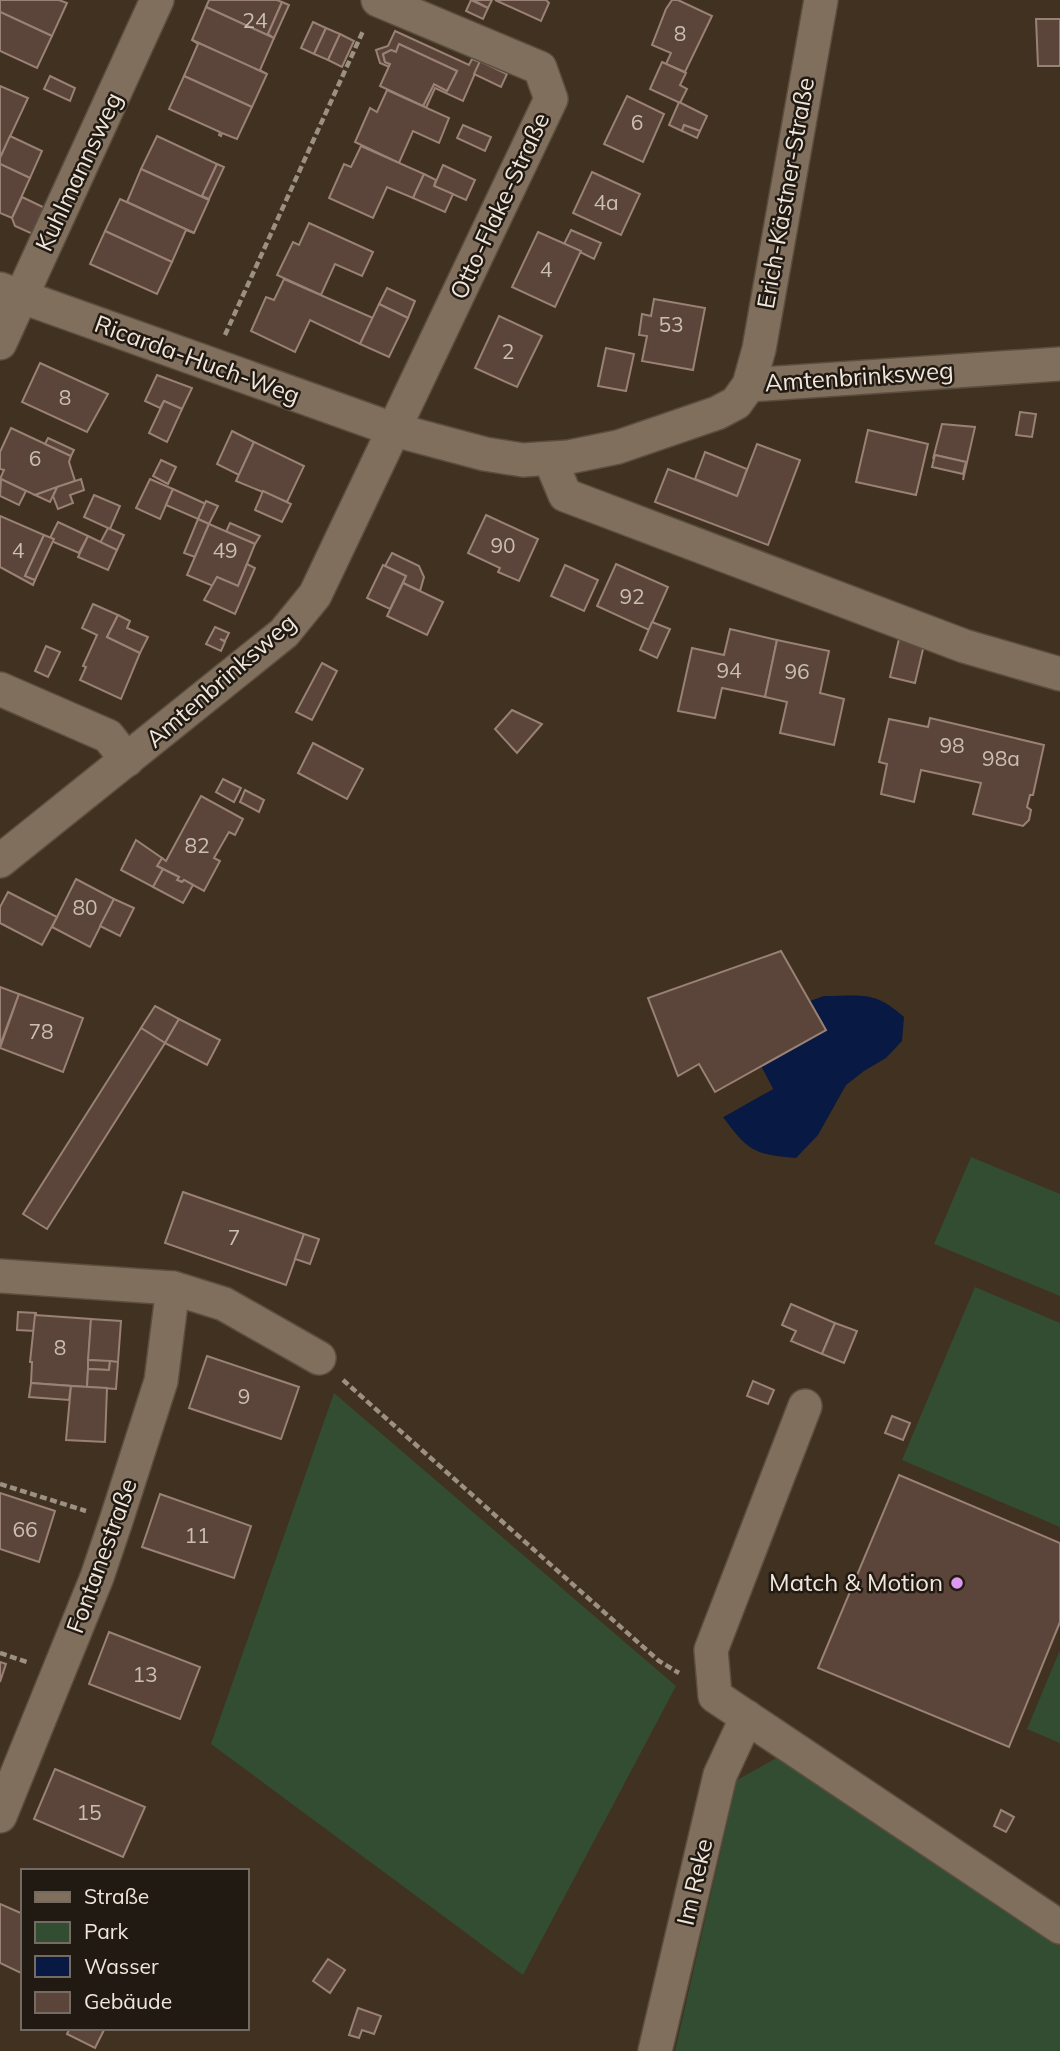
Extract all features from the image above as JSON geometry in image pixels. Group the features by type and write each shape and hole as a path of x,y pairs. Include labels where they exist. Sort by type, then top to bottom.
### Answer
{"street":[{"name":"Kuhlmannsweg","path":"0,343 11,293 157,0"},
{"name":"Erich-Kästner-Straße","path":"749,384 759,349 821,0"},
{"path":"372,13 443,12"},
{"name":"Otto-Flake-Straße","path":"395,430 551,99 540,68 443,12"},
{"name":"Ricarda-Huch-Weg","path":"11,293 395,430"},
{"name":"Amtenbrinksweg","path":"0,861 284,633 316,595 395,430 485,454 523,460 550,459 618,447 717,413 736,403 749,384 1060,364"},
{"path":"550,459 565,495 942,638 1060,674"},
{"path":"0,689 108,736 127,760"},
{"path":"0,1276 173,1288 224,1304 319,1358"},
{"name":"Fontanestraße","path":"0,1816 97,1577 116,1521 161,1381 173,1288"},
{"path":"805,1406 711,1650 715,1696 1060,1927"},
{"name":"Im Reke","path":"656,2051 720,1775 747,1717"}],"path":[{"path":"211,365 372,13"},
{"path":"319,1358 659,1661 715,1696"},
{"path":"0,1483 116,1521"}],"green space":[{"path":"971,1157 1060,1194 1060,1296 934,1244"},
{"path":"975,1287 1060,1323 1060,1527 902,1460"},
{"path":"334,1393 676,1686 523,1975 211,1744"},
{"path":"1060,1650 1060,1743 1027,1729"},
{"path":"780,1756 1060,1940 1060,2051 675,2051 737,1780"}],"water":[{"path":"824,996 867,996 884,1002 904,1017 902,1041 886,1058 846,1085 818,1135 796,1158 761,1153 746,1144 723,1117 773,1089 761,1066 826,1030 810,1001"}],"pier":[{"path":"761,1066 773,1089 720,1119 721,1114 768,1088 758,1068"}],"building":[{"path":"0,0 59,0 67,3 52,36 0,12"},
{"path":"209,0 282,2 268,34 274,38 206,7"},
{"path":"471,0 488,8 483,19 466,11"},
{"path":"473,0 492,0 488,8"},
{"path":"495,0 546,0 549,3 541,21"},
{"path":"672,0 678,0 712,16 685,72 666,64 671,53 652,45"},
{"path":"282,2 289,5 274,38 268,34"},
{"path":"206,7 274,38 260,70 267,74 192,40"},
{"path":"0,12 52,36 37,68 0,51"},
{"path":"1036,19 1060,19 1060,66 1038,66"},
{"path":"313,22 326,28 314,54 301,48"},
{"path":"326,28 340,34 328,60 314,54"},
{"path":"395,31 469,65 472,59 480,62 463,101 435,88 426,108 423,106 434,84 447,91 457,71 399,44 396,52 391,50 383,54 385,62 390,64 389,67 380,63 376,50 388,46"},
{"path":"340,34 354,41 342,67 328,60"},
{"path":"192,40 267,74 252,107 184,76 198,44"},
{"path":"399,44 457,71 447,91 434,84 423,106 380,86 390,64 385,62 383,54 391,50 396,52"},
{"path":"480,61 507,74 501,87 474,74"},
{"path":"662,62 686,73 680,85 687,89 680,103 650,89"},
{"path":"50,76 75,88 70,101 44,89"},
{"path":"184,76 252,107 237,139 222,133 221,136 220,132 169,109"},
{"path":"0,86 28,98 0,158"},
{"path":"387,90 449,118 439,143 413,131 399,163 355,142 370,108 377,112"},
{"path":"627,96 664,114 643,162 604,144"},
{"path":"679,102 707,116 700,131 684,125 682,131 669,125"},
{"path":"463,125 491,137 485,151 457,138"},
{"path":"684,125 700,131 697,138 682,131"},
{"path":"10,136 42,151 30,178 0,164"},
{"path":"157,136 217,164 202,196 209,200 141,169"},
{"path":"361,146 424,174 413,198 387,187 373,218 329,198 344,164 351,167"},
{"path":"0,164 30,178 12,218 0,213"},
{"path":"217,164 224,167 209,199 202,196"},
{"path":"443,165 475,180 466,200 434,186"},
{"path":"141,169 209,200 194,233 127,202"},
{"path":"592,172 640,194 621,235 573,213"},
{"path":"424,174 436,180 434,186 453,194 445,212 413,198"},
{"path":"22,197 47,209 35,235 15,226 12,218"},
{"path":"120,199 194,233 186,230 172,262 105,231"},
{"path":"309,223 373,252 362,276 335,264 321,295 277,275 293,242 299,245"},
{"path":"571,230 601,243 594,259 564,244"},
{"path":"105,231 172,262 157,294 90,264"},
{"path":"538,232 581,251 555,307 512,287"},
{"path":"284,279 373,318 360,344 310,320 295,352 251,331 266,297 274,300"},
{"path":"387,288 415,301 408,318 379,304"},
{"path":"654,299 705,308 693,370 642,361 647,336 639,335 642,314 651,316"},
{"path":"379,304 408,318 389,357 360,344"},
{"path":"499,316 542,336 517,387 475,368"},
{"path":"606,348 634,354 626,391 598,386"},
{"path":"40,363 108,394 87,432 22,402"},
{"path":"157,375 192,388 182,409 164,401 160,408 145,401"},
{"path":"164,401 182,409 167,442 149,433"},
{"path":"1020,412 1036,414 1032,437 1016,435"},
{"path":"942,424 975,427 963,480 966,462 935,455 933,459"},
{"path":"11,428 71,456 69,462 75,481 35,495 0,479 4,470 0,469 0,452"},
{"path":"868,430 928,444 916,495 856,482"},
{"path":"232,431 254,442 239,475 217,464"},
{"path":"48,438 74,450 71,456 45,444"},
{"path":"254,442 304,466 287,502 236,481"},
{"path":"757,444 800,460 768,545 655,502 668,469 737,496"},
{"path":"705,452 747,469 737,496 695,479"},
{"path":"935,455 966,462 963,474 932,467"},
{"path":"161,460 176,467 168,484 153,476"},
{"path":"1,479 26,491 19,505 0,496"},
{"path":"81,479 84,490 70,495 73,503 58,509 53,496 57,487"},
{"path":"150,479 173,489 160,519 136,508"},
{"path":"57,487 50,502 35,495"},
{"path":"173,489 206,504 198,519 166,505"},
{"path":"263,491 291,504 282,522 255,510"},
{"path":"94,495 120,506 110,529 84,517"},
{"path":"206,501 218,506 209,524 198,519"},
{"path":"486,515 538,539 519,581 498,572 500,568 468,553"},
{"path":"0,516 44,535 25,576 35,580 33,585 0,567"},
{"path":"198,519 209,524 195,557 184,553"},
{"path":"58,522 88,536 79,553 49,540"},
{"path":"230,523 260,536 255,544 226,532"},
{"path":"209,524 255,544 238,586 217,577 213,586 187,575"},
{"path":"108,528 124,535 117,550 100,543"},
{"path":"44,535 54,539 35,580 25,576"},
{"path":"88,536 117,550 108,570 78,557"},
{"path":"392,553 419,566 424,577 420,591 403,583 406,576 385,566"},
{"path":"247,564 255,568 235,614 204,600 217,577 238,586"},
{"path":"616,564 668,587 649,630 597,606"},
{"path":"383,565 406,576 390,609 367,598"},
{"path":"565,565 598,580 584,611 551,596"},
{"path":"403,583 443,602 427,635 387,616"},
{"path":"93,604 118,615 107,637 140,653 121,699 80,680 86,667 83,666 97,635 82,628"},
{"path":"118,615 130,621 127,628 148,637 140,653 107,637"},
{"path":"652,622 670,629 657,658 640,650"},
{"path":"215,627 229,633 225,641 220,639 225,642 221,651 206,644"},
{"path":"730,629 777,640 765,697 722,688 715,718 678,711 692,648 724,655"},
{"path":"899,639 924,645 915,683 890,677"},
{"path":"777,640 829,651 820,693 844,699 834,745 780,733 787,702 765,697"},
{"path":"46,646 60,652 48,677 35,671"},
{"path":"322,663 337,671 312,720 296,712"},
{"path":"512,710 542,724 517,753 495,729"},
{"path":"930,718 1044,745 1033,795 1030,795 1027,807 1031,810 1029,820 1023,826 973,814 981,783 921,770 914,802 881,794 887,764 879,762 889,719 928,727"},
{"path":"313,743 363,769 347,799 298,773"},
{"path":"223,779 241,788 234,802 216,792"},
{"path":"245,790 264,800 259,812 240,802"},
{"path":"201,796 243,819 235,835 229,832 214,858 220,861 204,891 184,880 177,880 179,877 157,866 162,858 166,861"},
{"path":"136,840 162,858 157,866 163,869 153,887 121,870"},
{"path":"163,869 179,877 177,880 193,885 183,903 153,887"},
{"path":"76,879 114,899 90,947 52,927"},
{"path":"8,892 57,917 42,945 0,923 0,907"},
{"path":"114,899 134,908 120,936 100,926"},
{"path":"781,951 826,1030 715,1092 699,1064 678,1076 648,998"},
{"path":"0,987 19,994 0,1045"},
{"path":"19,994 83,1018 63,1072 0,1048"},
{"path":"155,1006 179,1019 165,1043 141,1028"},
{"path":"179,1019 220,1040 207,1065 165,1043"},
{"path":"141,1028 165,1043 47,1229 23,1214"},
{"path":"183,1192 304,1234 286,1285 165,1243"},
{"path":"304,1234 319,1239 310,1264 295,1259"},
{"path":"791,1304 835,1323 822,1354 791,1341 796,1331 782,1325"},
{"path":"18,1312 36,1313 35,1331 17,1330"},
{"path":"35,1315 91,1319 87,1387 31,1383 30,1362"},
{"path":"91,1319 121,1321 118,1362 88,1360"},
{"path":"835,1323 857,1331 844,1363 822,1354"},
{"path":"207,1356 299,1387 281,1439 189,1408"},
{"path":"88,1360 110,1361 109,1370 88,1369"},
{"path":"110,1361 118,1362 116,1389 87,1387 88,1369 109,1370"},
{"path":"753,1381 774,1390 768,1404 747,1396"},
{"path":"31,1383 71,1386 69,1400 29,1397"},
{"path":"71,1386 107,1388 105,1442 66,1440"},
{"path":"892,1416 910,1423 903,1440 885,1433"},
{"name":"Match & Motion","path":"899,1475 1060,1543 1060,1622 1009,1747 818,1668"},
{"path":"0,1493 55,1511 39,1562 0,1549"},
{"path":"160,1494 251,1526 234,1578 142,1547"},
{"path":"109,1632 200,1667 180,1719 89,1684"},
{"path":"0,1662 6,1664 0,1682"},
{"path":"55,1769 145,1807 123,1857 34,1819"},
{"path":"1001,1810 1014,1817 1006,1832 994,1826"},
{"path":"0,1904 21,1913 21,1973 0,1963"},
{"path":"328,1959 345,1970 330,1993 313,1981"},
{"path":"358,2008 381,2016 374,2034 362,2030 359,2038 349,2035"},
{"path":"69,2030 104,2030 95,2048 67,2034"}],"place":[{"name":"Match & Motion","path":"957,1583"}]}
